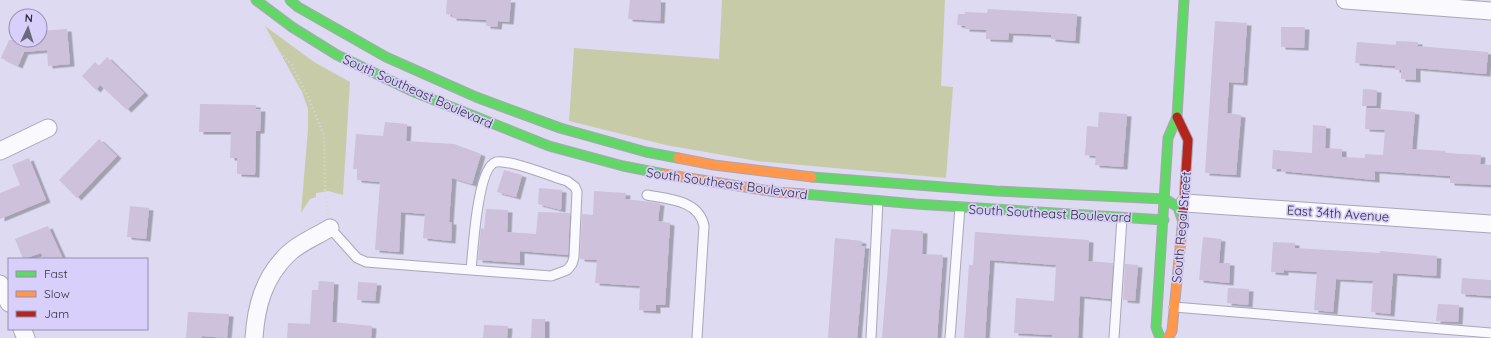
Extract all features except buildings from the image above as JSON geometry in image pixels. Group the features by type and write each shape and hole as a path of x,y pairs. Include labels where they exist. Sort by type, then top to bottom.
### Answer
{"main road":[{"name":"South Southeast Boulevard","path":"290,0 298,7 386,57 476,97 560,128 646,152 714,165 794,176 996,191 1165,200"},
{"name":"South Regal Street","path":"1160,338 1156,327 1164,220 1168,138 1177,118 1184,0"},
{"name":"South Southeast Boulevard","path":"258,2 292,27 336,55 414,92 549,146 624,166 686,179 776,192 960,207 1164,220"},
{"name":"South Regal Street","path":"1168,338 1172,331 1183,222 1181,204 1188,140 1177,118"},
{"path":"1164,220 1171,216 1181,204 1165,200"}],"street":[{"path":"1345,0 1491,11"},
{"path":"0,151 48,128"},
{"name":"East 34th Avenue","path":"1181,204 1491,224"},
{"path":"254,338 255,322 264,285 288,254 330,228"},
{"path":"0,284 8,301"}],"lane":[{"path":"330,228 357,258 366,262 471,270 550,276 567,270 572,264 574,257 576,187 567,181 507,163 495,162 491,165 478,203 471,270"},
{"path":"647,195 686,204 695,209 702,217 704,226 697,338"},
{"path":"870,338 878,201"},
{"path":"950,338 960,207"},
{"path":"1114,338 1122,217"},
{"path":"1174,307 1491,333"}],"path":[{"path":"258,2 266,34 276,49 290,64 309,99 324,136 325,190 330,228"}],"green space":[{"path":"722,0 945,0 941,86 953,87 946,178 757,161 666,145 569,121 574,48 719,59"},
{"path":"265,26 314,62 350,82 343,195 328,191 316,193 316,197 310,199 301,213 308,129 308,109 302,92"}],"traffic: fast":[{"path":"256,0 292,27 337,55 414,92 549,146 623,166 664,174"},
{"path":"290,0 298,7 386,57 476,97 560,128 646,152 678,158"},
{"path":"1160,338 1156,327 1168,138 1177,117 1184,0"},
{"path":"812,177 996,191 1165,199 1178,207 1183,222"},
{"path":"804,194 916,204 1164,220"}],"traffic: slow":[{"path":"678,158 714,165 812,177"},
{"path":"664,174 776,192 804,194"},
{"path":"1168,338 1172,331 1183,218"}],"traffic: jam":[{"path":"1177,117 1188,140 1183,218"}]}
